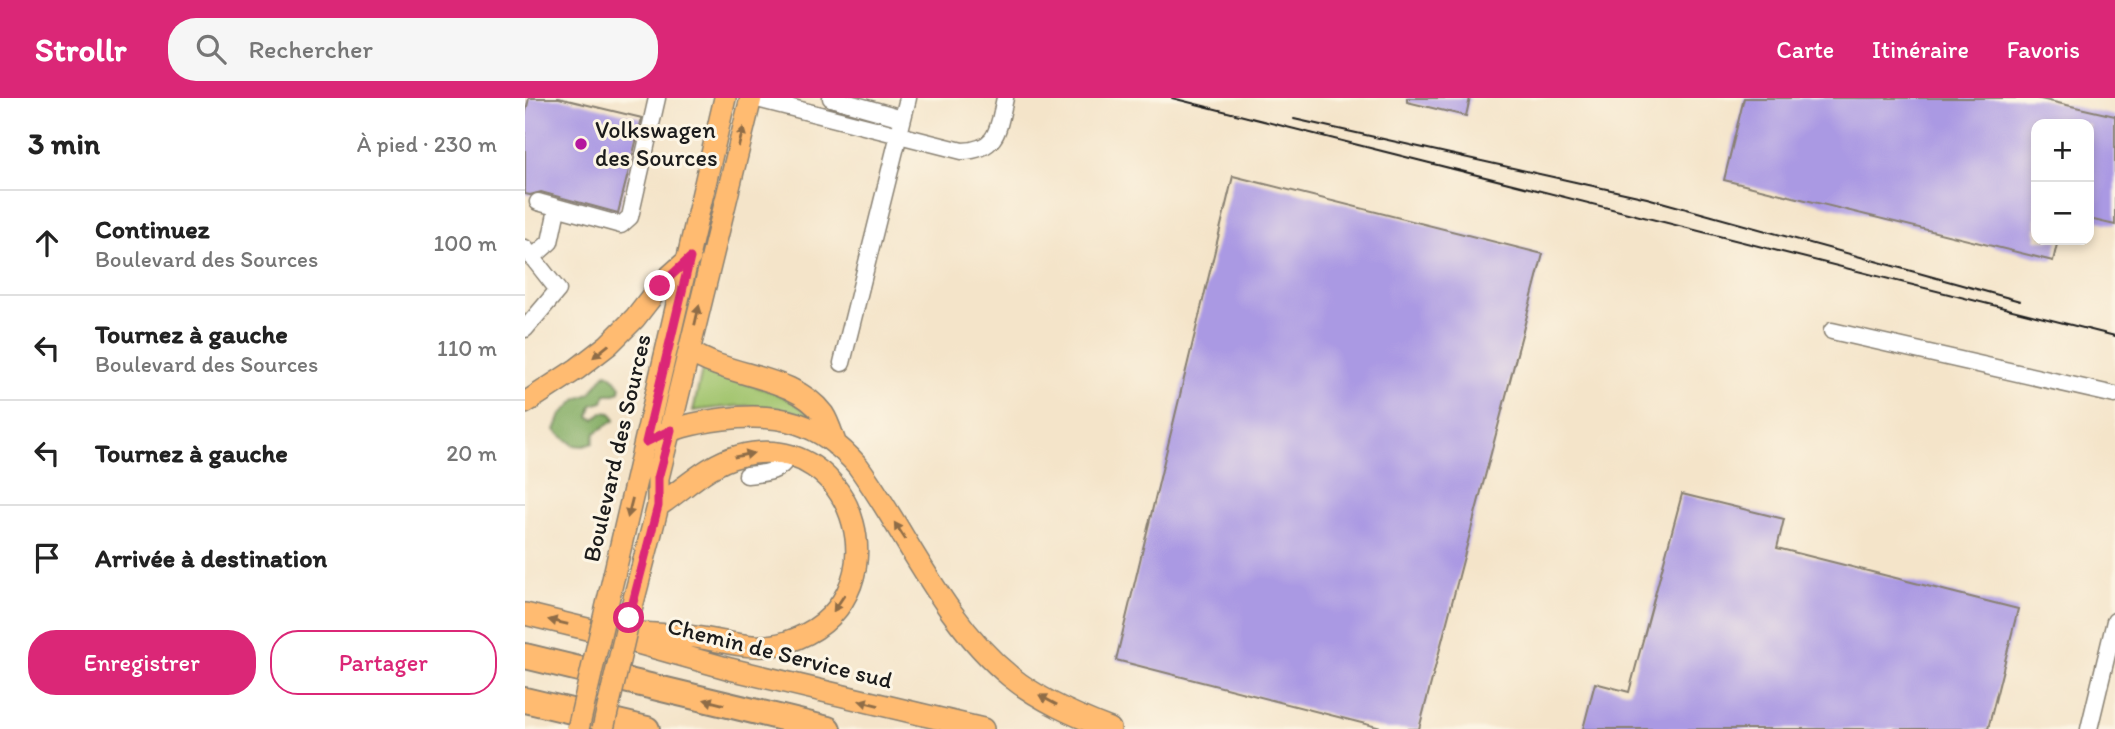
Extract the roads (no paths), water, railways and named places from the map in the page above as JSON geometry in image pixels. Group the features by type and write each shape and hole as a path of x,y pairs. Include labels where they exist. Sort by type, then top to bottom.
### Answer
{"highway":[{"path":"525,656 828,729"},
{"path":"525,700 647,729"}],"main road":[{"name":"Boulevard des Sources","path":"578,729 690,258 725,98"},
{"name":"Boulevard des Sources","path":"603,729 658,506 658,478 752,98"},
{"path":"525,403 608,345 635,318 663,282 690,258"},
{"path":"689,351 706,362 770,381 800,396 824,416 836,445"},
{"path":"646,442 694,423 765,416 797,422 815,430 836,445 863,474 949,607 981,649 1024,686 1061,708 1109,729"},
{"path":"591,630 689,637 758,646 787,643 824,622 842,601 854,576 857,536 849,508 833,484 812,467 788,457 764,452 726,460 658,506"},
{"name":"Chemin de Service sud","path":"525,614 730,669 983,729"}],"lane":[{"path":"538,202 621,225 630,218 657,98"},
{"path":"752,98 900,126"},
{"path":"831,98 962,151 977,150 989,144 997,134 1005,98"},
{"path":"842,363 908,98"},
{"path":"525,329 558,290 529,253 550,242 557,209"},
{"path":"1832,331 2115,395"},
{"path":"747,475 776,470 784,465 788,457"},
{"path":"2089,729 2115,621"}],"tram line":[{"path":"1172,98 2115,336"},
{"path":"1294,119 1647,198 2020,301"}],"place":[{"name":"Volkswagen des Sources","path":"581,144"}]}
